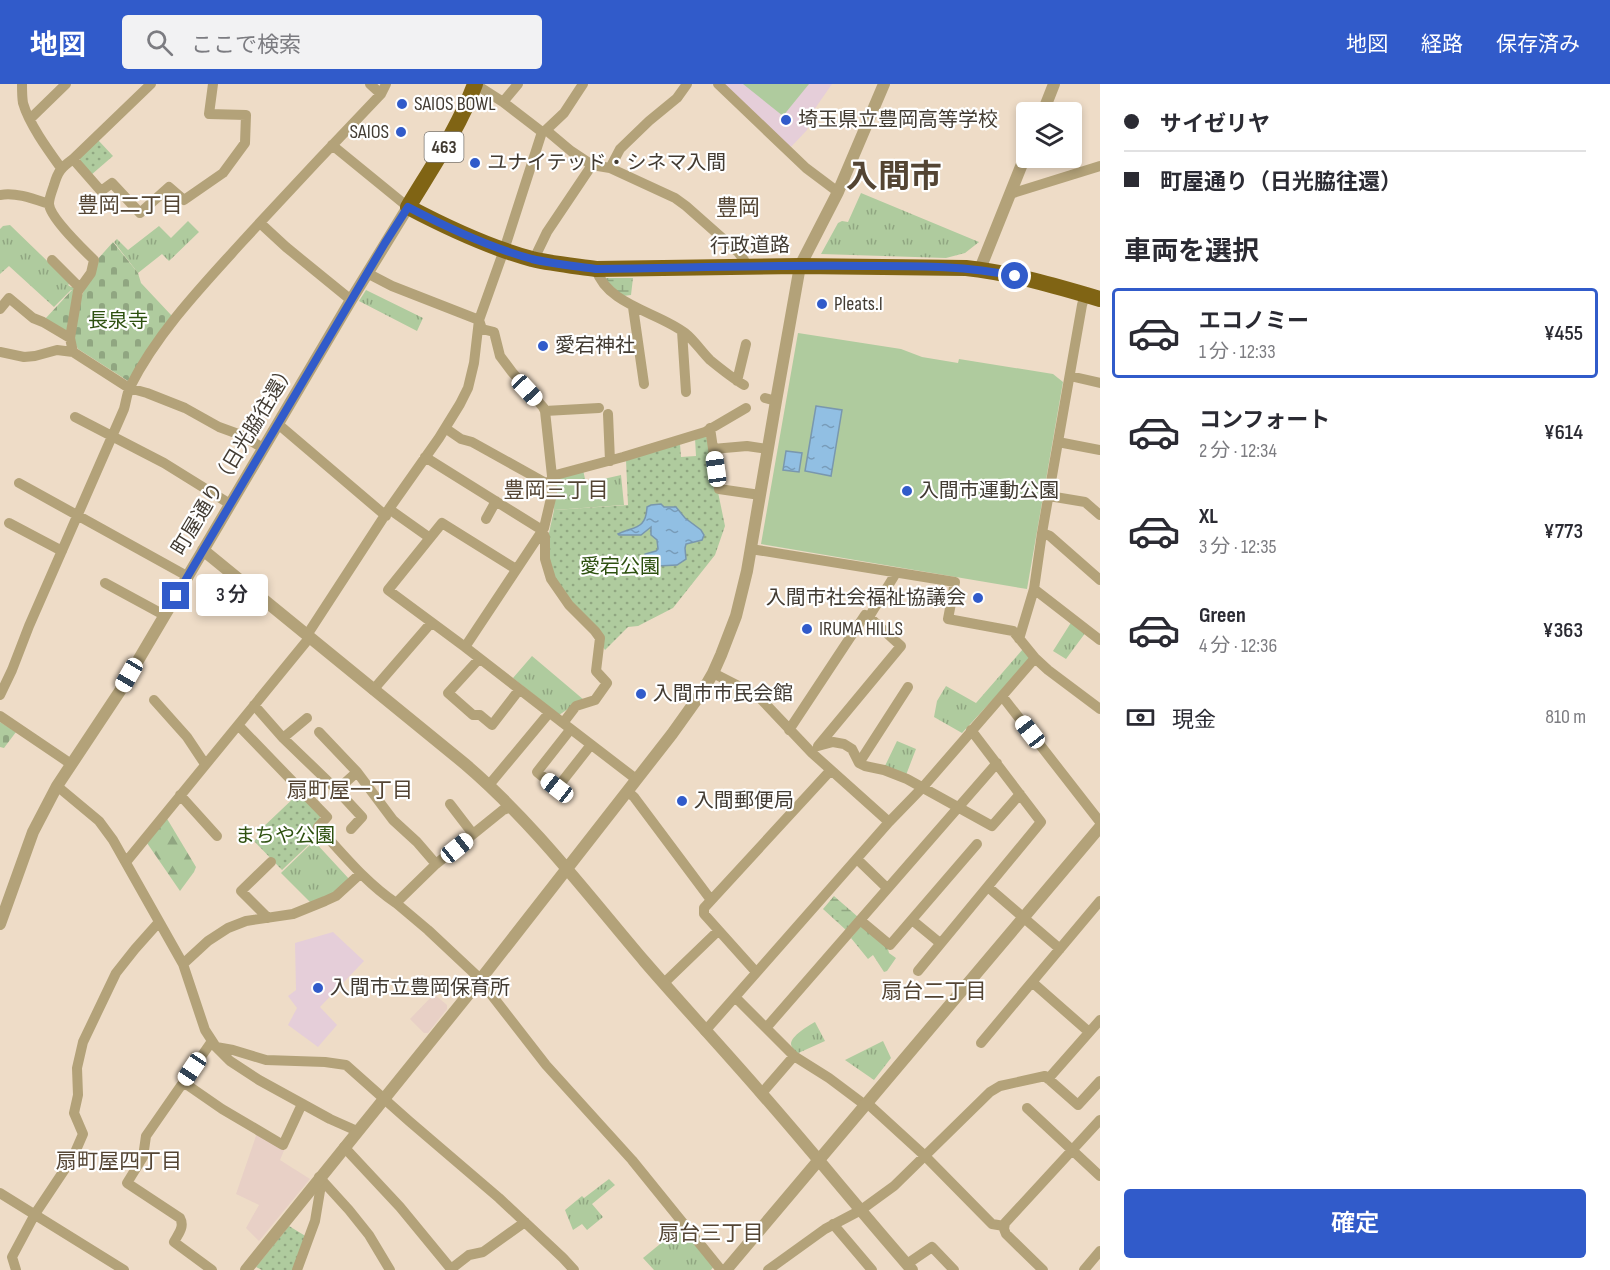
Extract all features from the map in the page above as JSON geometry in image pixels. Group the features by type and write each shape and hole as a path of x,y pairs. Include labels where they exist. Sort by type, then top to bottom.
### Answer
{"highway":[{"name":"463","path":"408,207 450,137 475,84"},
{"name":"行政道路","path":"408,207 504,250 564,265 596,269 800,266 980,269 1093,297"}],"street":[{"path":"22,84 24,105 30,118 61,168"},
{"path":"30,118 66,84"},
{"path":"73,352 70,338 78,291 91,273 94,260 58,222 49,204 56,176 61,168 151,84"},
{"path":"73,159 101,191 112,183 140,213 170,187 184,200 223,173 245,143 246,115 209,114 213,84"},
{"path":"0,695 124,409 129,388 183,309 383,89 370,84"},
{"path":"475,84 592,165 610,168 675,198 738,252 746,267"},
{"path":"503,102 518,84"},
{"path":"126,862 308,636 460,404 468,388 474,363 479,320 544,131 564,113 583,84"},
{"path":"610,168 620,149 649,121 678,98 687,84"},
{"path":"718,84 810,172 838,192"},
{"path":"246,1270 321,1180 344,1147 480,980 689,711 713,673 736,616 743,590 768,448 770,400 800,266 838,192 884,84"},
{"path":"1047,102 1054,84"},
{"path":"332,145 408,207"},
{"path":"534,259 547,232 592,165"},
{"path":"1010,195 1100,166"},
{"path":"980,269 1021,168"},
{"path":"0,195 19,195 49,204"},
{"name":"町屋通り（日光脇往還）","path":"0,924 41,814 71,764 112,704 408,207"},
{"path":"260,223 351,300"},
{"path":"52,260 80,288"},
{"path":"596,269 598,276 608,287 633,307 654,315 682,331 711,360 740,383 746,344"},
{"path":"367,273 392,286 479,320"},
{"path":"1019,639 1034,589 1070,376 1093,297"},
{"path":"0,309 9,298 33,318 70,338"},
{"path":"633,307 644,384"},
{"path":"465,647 542,531 552,494 545,411 500,356 494,332 482,329 479,320"},
{"path":"682,331 686,392"},
{"path":"0,352 24,357 57,350 73,352 129,388 185,408 263,448"},
{"path":"1070,376 1100,383"},
{"path":"445,428 461,439 472,442 544,482 705,432 746,408"},
{"path":"545,411 604,411 610,461"},
{"path":"75,417 164,463 230,504"},
{"path":"278,424 388,512 430,538"},
{"path":"710,428 719,489 760,495"},
{"path":"1058,442 1100,450"},
{"path":"713,449 747,446 768,448"},
{"path":"425,458 542,531 545,537 545,559 551,579 569,605 600,638 596,671 607,683 595,700 576,706 537,772 557,788 590,746"},
{"path":"19,483 187,576"},
{"path":"1049,496 1085,502 1100,515"},
{"path":"486,519 496,501"},
{"path":"9,523 62,551"},
{"path":"516,569 442,523 388,590 636,780"},
{"path":"1042,533 1050,536 1100,580"},
{"path":"751,549 955,582 948,619 1013,631 1035,658 1060,680 1100,708"},
{"path":"202,550 489,784 566,868 910,1267 932,1247 954,1270"},
{"path":"869,617 896,573"},
{"path":"105,583 164,615"},
{"path":"1034,589 1100,640"},
{"path":"789,730 865,615 869,617 901,646 815,749"},
{"path":"373,690 431,623"},
{"path":"479,658 448,693 472,716 480,715 492,725 519,690"},
{"path":"705,1031 858,860 889,822 923,788 1035,658"},
{"path":"713,673 758,696 789,730 815,749 830,771 889,822"},
{"path":"859,763 908,687"},
{"path":"1002,696 1100,822"},
{"path":"154,700 187,736 205,764"},
{"path":"254,705 283,738 362,817 351,829"},
{"path":"489,784 549,713"},
{"path":"0,716 71,764"},
{"path":"283,738 307,718"},
{"path":"238,725 327,817 318,827 360,874 451,951 480,980 546,1065 632,1160 721,1270"},
{"path":"918,971 1041,822 971,730"},
{"path":"319,732 357,772 393,820 436,864"},
{"path":"815,749 833,742 844,744 852,749 859,763 908,779 992,826 1020,794"},
{"path":"766,1028 997,764"},
{"path":"756,972 704,914 704,908 830,771"},
{"path":"337,790 357,772"},
{"path":"57,786 99,821 113,840 183,964 205,1030 214,1044 230,1061 274,1089 357,1131"},
{"path":"627,791 634,796 711,900"},
{"path":"180,795 217,836"},
{"path":"450,804 473,834"},
{"path":"396,903 436,864 503,810 511,807"},
{"path":"726,1270 1100,827"},
{"path":"860,921 890,945 976,844"},
{"path":"858,860 887,888"},
{"path":"267,918 241,891 271,862"},
{"path":"183,964 208,941 228,928 246,921 293,914 330,899 360,874"},
{"path":"988,887 1060,949"},
{"path":"981,1043 1100,902"},
{"path":"912,920 940,943"},
{"path":"16,1270 12,1257 35,1214 73,1157 83,1134 74,1113 78,1095 77,1068 83,1042 116,974 159,922"},
{"path":"664,983 718,931"},
{"path":"1032,982 1089,1032"},
{"path":"735,997 794,1056 866,1104 925,1156 992,1224 1004,1226"},
{"path":"1048,1079 1100,1020"},
{"path":"212,1270 174,1242 183,1223 180,1218 127,1183 143,1157 146,1136 183,1082 214,1044"},
{"path":"214,1044 266,1060 342,1063 499,1198 574,1270"},
{"path":"762,1093 794,1056"},
{"path":"768,1270 833,1224 861,1210 894,1186 990,1092 1000,1086 1045,1076 1078,1105 1100,1081"},
{"path":"183,1082 232,1115 283,1145 302,1104"},
{"path":"1027,1108 1073,1150 1097,1168"},
{"path":"1043,1270 1006,1234 1005,1223 1100,1120"},
{"path":"344,1147 400,1208 450,1269 470,1255 483,1252 525,1222"},
{"path":"297,1270 315,1221 321,1180"},
{"path":"321,1180 350,1210 369,1235 390,1270"},
{"path":"0,1193 124,1270"},
{"path":"833,1224 872,1270"},
{"path":"1084,1270 1100,1251"}],"shaded area":[{"name":"埼玉県立豊岡高等学校","path":"725,84 832,84 814,110 807,130 790,148"},
{"name":"入間市立豊岡保育所","path":"333,932 364,961 320,1007 337,1025 318,1047 288,1025 297,1008 288,996 296,990 295,943"},
{"path":"434,994 447,1005 447,1009 428,1033 424,1033 410,1019"},
{"path":"257,1133 285,1148 280,1160 310,1179 259,1241 246,1228 259,1205 236,1194"}],"green space":[{"path":"743,84 809,84 783,116"},
{"path":"98,140 113,156 91,175 80,161 80,157"},
{"path":"861,193 979,242 965,253 946,258 821,254 838,223 848,222"},
{"path":"188,221 199,232 169,261 162,254 138,273 114,242 117,239 128,250 159,226 171,238"},
{"path":"10,225 70,283 68,285 77,287 54,307 9,266 0,274 0,229"},
{"name":"長泉寺","path":"113,242 138,273 141,283 172,316 128,381 78,349 73,339 80,300 97,260"},
{"path":"606,278 633,278 631,295 623,296 606,281"},
{"name":"長泉寺","path":"72,290 76,290 68,332 45,319"},
{"path":"366,290 423,318 417,331 359,301"},
{"name":"入間市運動公園","path":"798,333 901,349 922,357 958,363 959,359 1053,374 1063,382 1027,589 761,544"},
{"name":"愛宕公園","path":"706,434 725,526 715,555 673,608 638,626 628,627 605,650 563,592 550,567 547,545 554,510 628,505 626,460 680,444 681,457 696,456 695,438"},
{"path":"583,470 586,483 621,475 624,505 554,510 555,480"},
{"path":"1072,621 1086,632 1066,659 1053,651"},
{"path":"1023,649 1031,658 962,733 934,717 937,701 946,686 976,703"},
{"path":"532,656 584,700 559,715 513,678"},
{"path":"0,722 16,732 4,748 0,747"},
{"path":"897,741 916,749 906,775 884,768"},
{"name":"まちや公園","path":"299,793 320,815 320,834 282,870 254,841 263,833 260,830"},
{"path":"166,817 196,867 180,891 147,843"},
{"path":"314,841 350,880 334,895 312,904 281,873"},
{"path":"834,896 858,917 846,930 823,909"},
{"path":"861,926 887,946 889,953 896,958 887,971 884,972 873,955 868,959 851,938"},
{"path":"815,1022 825,1041 796,1054 791,1045 792,1041 800,1032"},
{"path":"883,1041 891,1058 874,1080 845,1060"},
{"path":"609,1179 615,1185 592,1204 603,1217 587,1230 582,1224 573,1230 565,1210"},
{"path":"289,1226 307,1237 294,1270 262,1270 256,1267"},
{"path":"682,1226 715,1265 711,1270 654,1270 643,1258"}],"water":[{"path":"816,406 842,410 831,476 805,471"},
{"path":"786,451 802,453 799,472 783,470"},
{"path":"661,504 664,507 676,507 704,535 702,540 686,544 686,559 677,565 658,566 654,561 647,561 645,554 658,549 657,540 651,535 651,527 641,535 618,534 642,524 647,507"}],"place":[{"name":"SAIOS BOWL","path":"402,104"},
{"name":"埼玉県立豊岡高等学校","path":"786,120"},
{"name":"SAIOS","path":"401,132"},
{"name":"ユナイテッド・シネマ入間","path":"475,163"},
{"name":"Pleats.I","path":"822,304"},
{"name":"愛宕神社","path":"543,346"},
{"name":"入間市運動公園","path":"907,491"},
{"name":"入間市社会福祉協議会","path":"978,598"},
{"name":"IRUMA HILLS","path":"807,629"},
{"name":"入間市市民会館","path":"641,694"},
{"name":"入間郵便局","path":"682,801"},
{"name":"入間市立豊岡保育所","path":"318,988"}],"district":[{"name":"入間市","path":"894,177"},
{"name":"豊岡二丁目","path":"130,205"},
{"name":"豊岡","path":"738,208"},
{"name":"豊岡三丁目","path":"556,490"},
{"name":"扇町屋一丁目","path":"350,790"},
{"name":"扇台二丁目","path":"934,991"},
{"name":"扇町屋四丁目","path":"119,1161"},
{"name":"扇台三丁目","path":"711,1233"}],"route":[{"path":"176,596 408,207 504,250 534,259 596,269 800,266 954,267 980,269 1015,276"}]}
